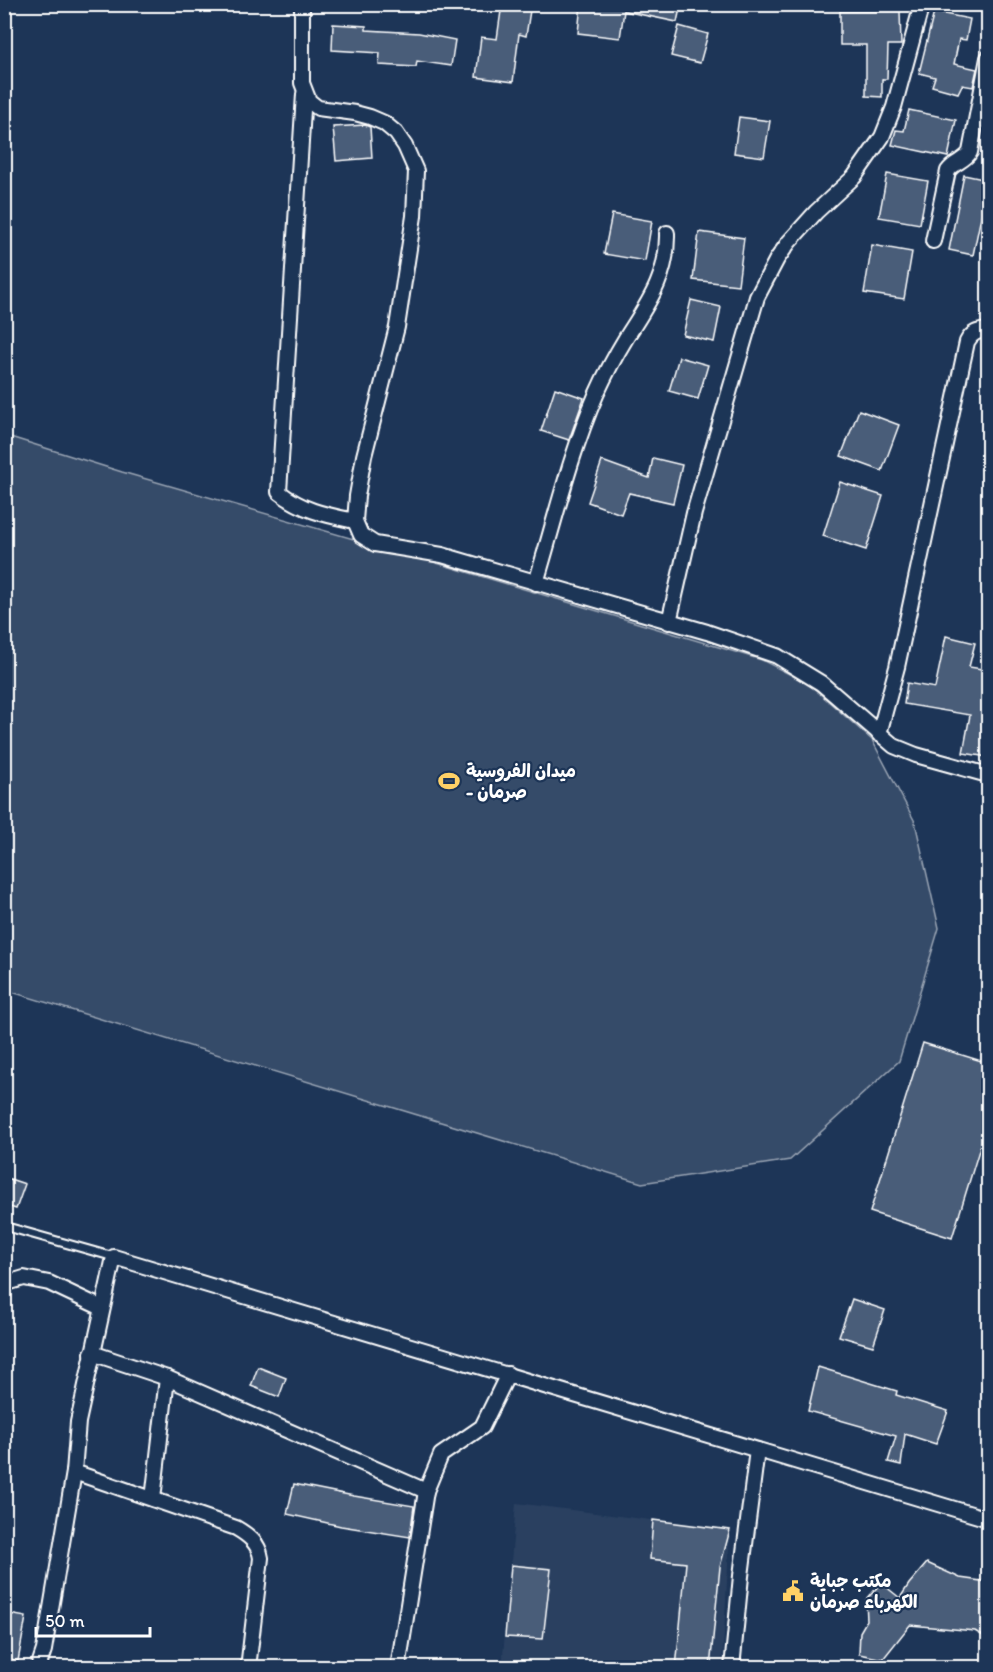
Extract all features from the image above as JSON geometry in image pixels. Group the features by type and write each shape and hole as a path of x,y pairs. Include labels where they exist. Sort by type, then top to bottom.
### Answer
{"street":[{"path":"302,4 301,72 304,94 279,492 293,504 312,512 354,521"},
{"path":"669,622 697,503 758,297 777,259 789,242 816,212 854,177 882,137 894,107 922,4"},
{"path":"933,241 948,171 950,167 966,158 970,152 988,58"},
{"path":"304,94 312,106 355,113 384,123 396,133 405,146 417,171 414,216 397,327 364,456 354,521 361,535 375,544 442,555 739,642 777,656 821,683 894,746 916,755 988,775"},
{"path":"536,583 578,444 596,396 613,359 652,297 661,276 667,249 666,233"},
{"path":"879,734 897,667 967,342 970,335 976,331 988,330"},
{"path":"38,1668 44,1650 74,1472 78,1422 114,1257 988,1519"},
{"path":"4,1284 24,1278 48,1283 102,1308"},
{"path":"92,1353 167,1378 426,1491"},
{"path":"398,1668 426,1491 441,1455 482,1427 508,1374"},
{"path":"153,1499 167,1378"},
{"path":"732,1668 757,1450"},
{"path":"74,1472 248,1534 260,1550 261,1558 248,1668"},
{"path":"4,1667 9,1668"}],"lane":[{"path":"4,1226 114,1257"}],"shaded area":[{"name":"ميدان الفروسية - صرمان","path":"4,435 122,472 762,660 809,684 872,740 915,822 939,928 899,1061 790,1160 642,1183 5,990"},
{"path":"516,1503 730,1530 722,1667 502,1668"}],"building":[{"path":"502,4 531,4 526,36 519,34 513,82 476,77 481,37 497,39"},
{"path":"581,4 681,4 677,22 624,11 620,38 578,33"},
{"path":"840,11 900,11 901,45 888,45 887,79 882,79 882,97 866,96 866,45 840,45"},
{"path":"934,12 970,19 966,40 959,39 954,64 977,69 973,87 962,85 958,93 932,86 935,77 919,73"},
{"path":"333,24 366,26 366,30 419,33 455,40 451,66 417,61 416,67 379,65 380,53 332,50"},
{"path":"679,26 708,34 700,63 671,56"},
{"path":"909,110 956,120 948,157 892,145 896,130 904,131"},
{"path":"739,117 770,121 764,157 734,153"},
{"path":"365,125 370,127 372,158 336,161 333,127"},
{"path":"887,174 928,181 920,224 879,217"},
{"path":"964,175 988,180 988,213 982,212 973,255 949,250"},
{"path":"612,214 652,221 645,261 604,254"},
{"path":"699,232 744,238 738,285 693,280"},
{"path":"872,245 912,252 904,299 864,293"},
{"path":"691,300 721,307 714,342 683,335"},
{"path":"679,357 708,365 698,399 669,391"},
{"path":"555,388 584,398 569,440 541,431"},
{"path":"859,410 899,425 882,471 841,456"},
{"path":"653,458 682,465 673,503 629,493 621,514 588,502 602,461 649,478"},
{"path":"840,482 883,496 866,550 823,536"},
{"path":"946,636 975,643 969,667 988,670 988,757 963,753 970,715 904,704 907,683 935,688"},
{"path":"923,1043 988,1063 988,1121 952,1238 870,1212"},
{"path":"4,1177 25,1184 16,1209 4,1205"},
{"path":"852,1299 885,1310 873,1346 839,1336"},
{"path":"258,1367 286,1378 279,1397 251,1386"},
{"path":"818,1367 897,1391 896,1395 948,1411 936,1444 905,1434 901,1465 888,1462 896,1436 808,1411"},
{"path":"294,1484 414,1506 410,1537 341,1526 287,1514"},
{"path":"653,1520 730,1530 720,1567 710,1668 676,1668 686,1563 650,1559"},
{"path":"927,1563 960,1578 988,1582 988,1639 975,1631 910,1625 883,1659 859,1654 860,1632 867,1620 866,1600 881,1583 900,1598"},
{"path":"511,1565 551,1569 543,1639 505,1637"},
{"path":"4,1613 26,1617 18,1661 4,1658"}],"place":[{"name":"ميدان الفروسية - صرمان","path":"449,781"},
{"name":"مكتب جباية الكهرباء صرمان","path":"793,1591"}]}
